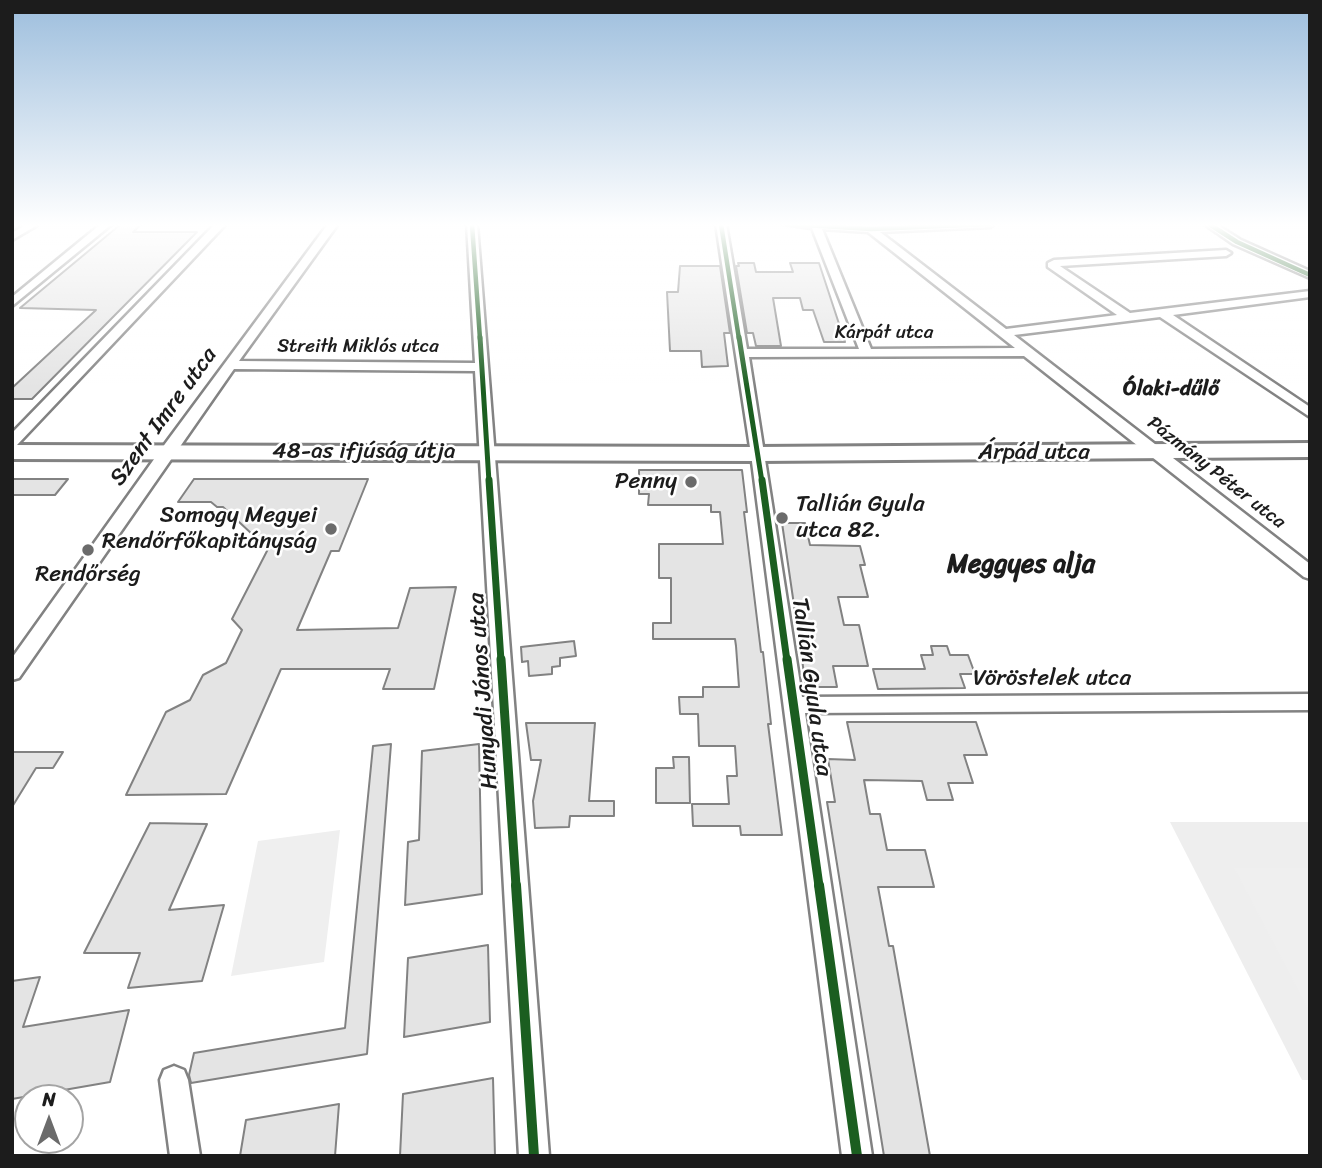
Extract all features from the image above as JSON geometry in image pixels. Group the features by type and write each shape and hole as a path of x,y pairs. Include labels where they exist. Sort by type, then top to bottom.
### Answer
{"main road":[{"name":"Árpád utca","path":"758,454 1310,450"},
{"name":"48-as ifjúság útja","path":"12,452 758,454"}],"street":[{"path":"12,303 41,279"},
{"path":"12,442 169,279"},
{"name":"Szent Imre utca","path":"12,673 167,451 294,279"},
{"name":"Hunyadi János utca","path":"476,279 489,453 492,551 506,722 534,1156"},
{"name":"Tallián Gyula utca","path":"729,279 758,454 857,1156"},
{"path":"837,279 866,352"},
{"name":"Pázmány Péter utca","path":"934,279 1310,573"},
{"path":"1071,279 1127,317"},
{"path":"1003,333 1310,294"},
{"path":"1162,313 1310,414"},
{"name":"Kárpát utca","path":"741,353 1027,352"},
{"name":"Streith Miklós utca","path":"232,365 483,367"},
{"name":"Vöröstelek utca","path":"794,705 1310,702"},
{"path":"174,1080 185,1156"}],"shaded area":[{"path":"1170,822 1310,822 1310,1080 1302,1080"},
{"path":"340,830 324,962 231,976 258,841"},
{"path":"1234,868 1310,868 1310,1013"}],"building":[{"path":"55,279 151,279 32,399 12,399 12,388 96,310 20,308"},
{"path":"679,279 722,279 730,333 724,333 728,366 702,367 701,351 670,351 667,292 678,292"},
{"path":"738,279 824,279 845,342 824,342 813,310 803,310 800,298 773,298 781,346 756,346 753,333 747,333"},
{"path":"639,470 742,470 747,512 744,512 763,652 771,724 768,724 782,835 741,835 740,826 693,826 692,804 729,804 727,776 737,776 735,746 699,746 698,714 680,714 679,697 703,697 703,687 739,687 736,646 735,639 653,639 653,623 671,623 671,578 659,578 659,544 723,544 720,512 711,512 711,505 648,505 649,494 639,494"},
{"path":"12,479 68,479 55,495 12,495"},
{"path":"194,479 368,479 339,551 331,551 297,630 398,628 410,588 456,587 434,689 383,689 390,669 281,669 226,794 126,795 166,712 190,700 203,675 226,663 242,630 232,619 268,549 223,507 217,507 211,502 178,502"},
{"path":"782,523 805,523 810,545 860,546 865,565 860,565 868,597 838,597 844,625 859,625 868,666 833,666 837,687 806,687"},
{"path":"574,641 576,656 560,658 560,666 552,667 552,674 529,676 528,661 522,662 521,647"},
{"path":"931,646 947,646 950,655 968,655 975,674 960,674 965,688 878,689 873,669 925,669 921,655 933,655"},
{"path":"847,722 976,722 987,755 964,755 973,783 948,783 953,800 927,800 922,781 864,780 870,814 880,814 887,850 925,850 934,887 878,887 889,946 893,946 930,1156 884,1156 827,802 835,802 828,759 855,760"},
{"path":"526,723 595,723 589,801 614,801 614,816 570,816 569,827 535,828 533,801 541,760 531,760"},
{"path":"391,744 367,1054 191,1083 189,1075 194,1053 345,1028 373,746"},
{"path":"479,744 482,894 405,905 408,842 419,840 422,751"},
{"path":"12,752 63,752 53,768 36,768 12,807"},
{"path":"673,757 689,757 690,803 656,803 656,768 674,768"},
{"path":"150,823 207,824 169,910 224,905 202,981 128,988 140,953 84,953"},
{"path":"488,945 490,1022 404,1037 408,958"},
{"path":"40,977 23,1027 129,1010 110,1082 84,1087 84,1084 14,1084 12,1099 12,981"},
{"path":"493,1078 495,1156 400,1156 403,1094"},
{"path":"339,1104 335,1156 240,1156 246,1120"}],"cycle path":[{"path":"476,279 534,1156"},
{"path":"730,279 758,454 857,1156"}],"place":[{"name":"Penny","path":"691,482"},
{"name":"Tallián Gyula utca 82.","path":"782,518"},
{"name":"Somogy Megyei Rendőrfőkapitányság","path":"331,529"},
{"name":"Rendőrség","path":"88,550"}],"district":[{"name":"Ólaki-dűlő","path":"1171,390"},
{"name":"Meggyes alja","path":"1021,565"}]}
